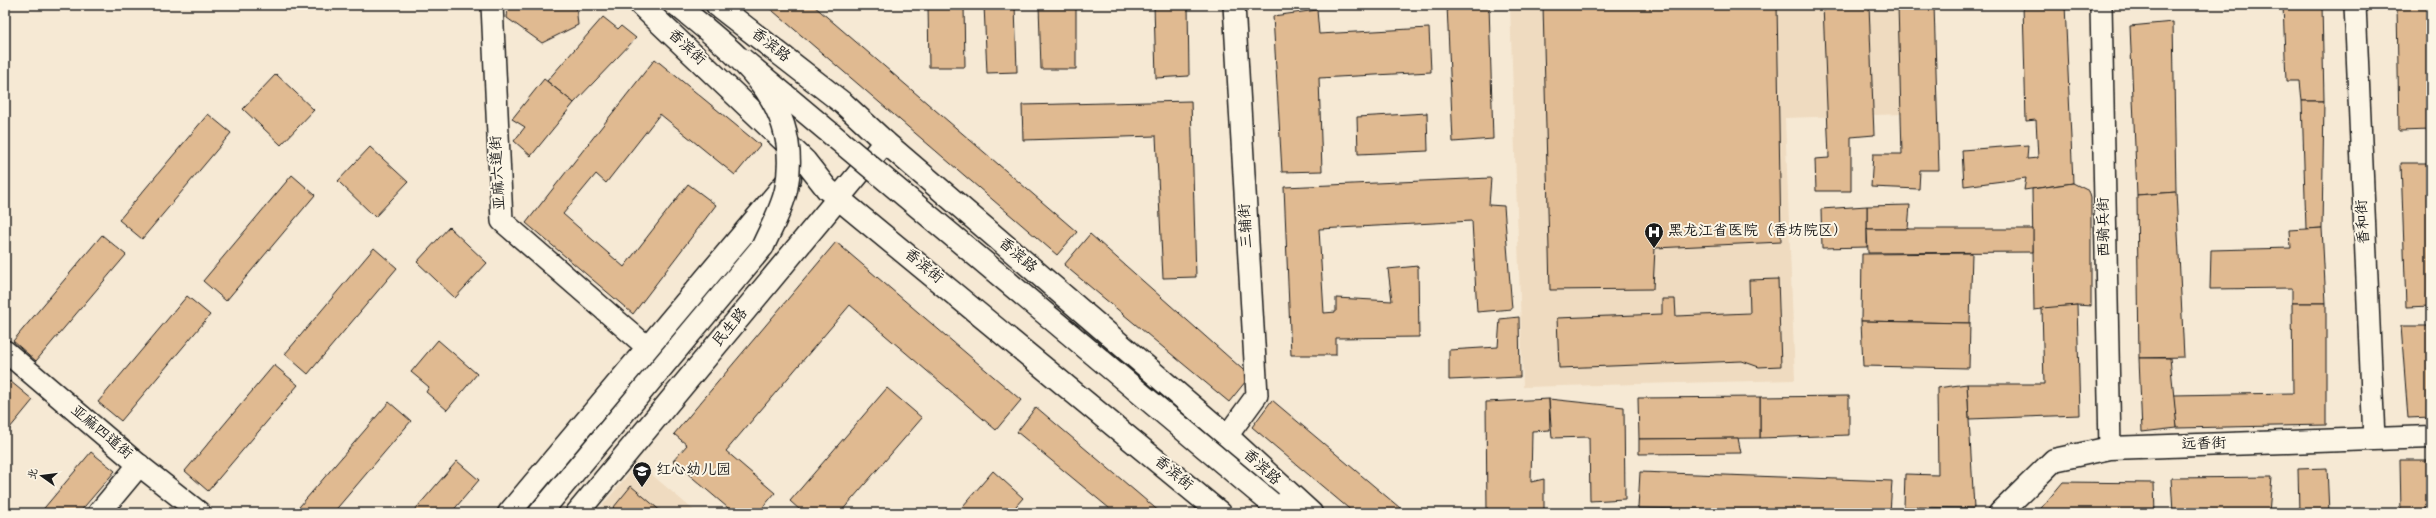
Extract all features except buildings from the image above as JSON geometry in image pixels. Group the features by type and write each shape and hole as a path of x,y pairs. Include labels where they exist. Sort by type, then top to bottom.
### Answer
{"main road":[{"name":"香滨街","path":"641,5 806,161 827,189 1220,513"},
{"path":"677,5 1277,508"},
{"name":"香滨路","path":"717,5 844,104 885,142 1227,436 1311,513"},
{"path":"540,513 763,246 786,191 789,160 786,133 778,109 767,90 742,59"},
{"name":"民生路","path":"577,513 885,142"},
{"path":"509,513 647,347 806,161"},
{"name":"远香街","path":"2000,513 2054,460 2110,448 2431,438"},
{"path":"100,513 139,465"}],"street":[{"name":"亚麻六道街","path":"492,5 502,221 647,347"},
{"name":"三辅街","path":"1227,436 1257,395 1234,5"},
{"name":"西骑兵街","path":"2101,5 2110,448"},
{"name":"香和街","path":"2355,5 2374,439"},
{"name":"亚麻四道街","path":"5,351 139,465 200,513"}],"shaded area":[{"name":"黑龙江省医院（香坊院区）","path":"1510,5 1903,5 1905,114 1785,118 1795,380 1523,387"},
{"name":"红心幼儿园","path":"638,463 697,513 596,513"}],"place":[{"name":"黑龙江省医院（香坊院区）","path":"1654,249"},
{"name":"红心幼儿园","path":"642,488"}]}
